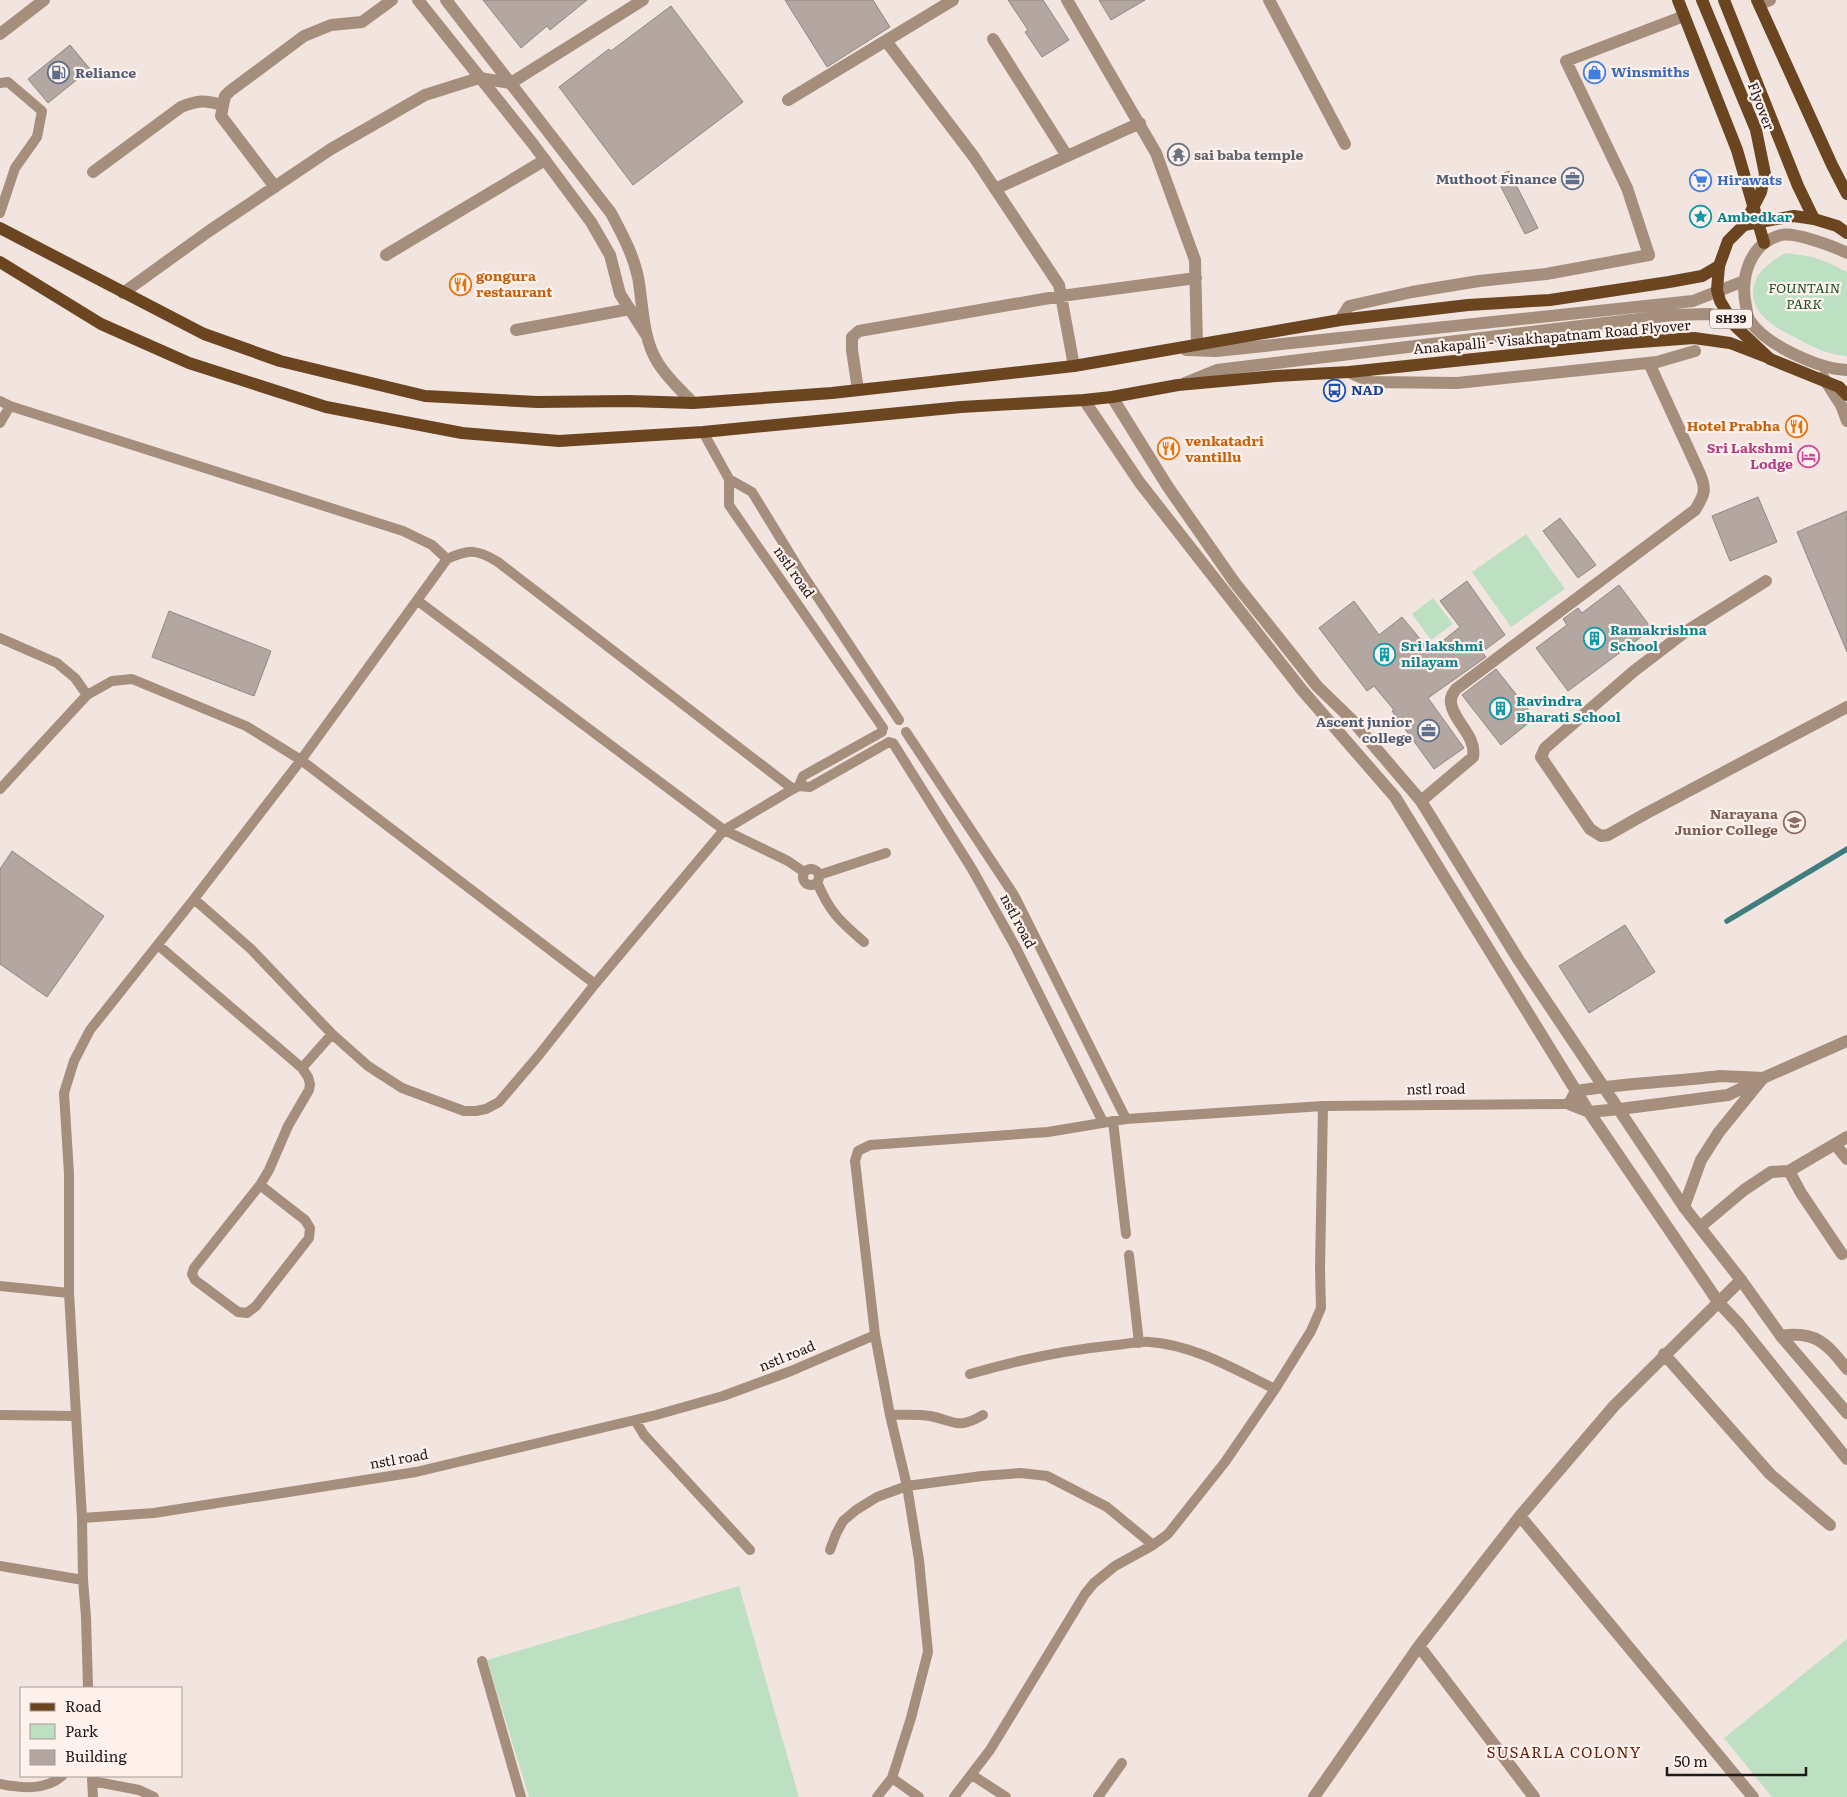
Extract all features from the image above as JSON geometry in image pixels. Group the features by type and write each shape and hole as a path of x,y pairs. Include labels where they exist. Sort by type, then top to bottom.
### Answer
{"main road":[{"path":"1678,0 1737,150 1764,243"},
{"name":"Flyover","path":"1702,0 1756,130 1766,174 1761,192 1744,224 1728,241 1719,266"},
{"name":"Flyover","path":"1724,0 1798,186 1814,219"},
{"path":"1762,1 1832,165 1847,194"},
{"path":"1744,224 1794,216 1814,219 1837,226 1847,233"},
{"path":"0,228 204,334 280,361 425,396 537,402 629,401 693,403 858,390 1074,366 1340,320 1468,305 1550,300 1702,276 1719,266"},
{"name":"Anakapalli - Visakhapatnam Road Flyover","path":"0,262 101,324 189,363 326,407 462,433 550,440 703,432 961,407 1084,400 1178,385 1276,376 1349,372 1627,343 1694,338 1730,343 1844,390"},
{"name":"SH39","path":"1719,266 1717,290 1720,301 1736,326 1770,359"}],"street":[{"path":"0,34 44,0"},
{"path":"275,187 221,116 225,96 304,36 330,25 362,22 392,0"},
{"path":"418,0 545,160 591,222 610,256 620,294 648,338"},
{"path":"446,0 611,213 627,243 637,275 648,338 657,362 693,403"},
{"path":"123,293 209,231 331,150 425,95 479,78 511,82 643,0"},
{"path":"788,100 953,0"},
{"path":"1067,0 1154,147 1160,162 1195,260 1197,345"},
{"path":"1269,0 1345,144"},
{"path":"1340,320 1350,306 1412,292 1479,281 1546,274 1649,255 1627,188 1566,61 1684,16"},
{"path":"993,39 1066,156"},
{"path":"886,41 974,157 1059,285 1074,366"},
{"path":"93,172 181,107 197,101 210,101 222,105"},
{"path":"995,189 1140,123"},
{"path":"386,255 545,160"},
{"path":"1748,320 1743,292 1746,266 1764,243 1782,235 1813,239 1847,253"},
{"path":"858,390 852,338 859,331 1061,296 1196,278"},
{"path":"1171,350 1216,351 1693,301 1744,281"},
{"path":"516,330 630,309"},
{"path":"1178,385 1217,370 1672,315 1709,314 1748,320 1769,340 1814,363 1836,370 1847,370"},
{"path":"1349,372 1371,382 1457,383 1649,363 1695,352"},
{"path":"1421,801 1473,758 1472,743 1450,704 1451,697 1456,689 1695,510 1703,498 1705,486 1649,363"},
{"path":"1814,363 1841,405 1847,421"},
{"path":"1112,397 1168,487 1235,583 1318,686 1351,719 1421,801 1518,959 1684,1207 1741,1280 1781,1336 1847,1413"},
{"path":"1084,400 1140,483 1302,690 1395,797 1589,1112 1719,1303 1738,1323 1847,1459"},
{"path":"1766,581 1677,637 1544,748 1541,757 1590,829 1601,836 1608,835 1847,708"},
{"path":"1576,1091 1569,1104 1589,1112 1728,1095 1847,1041"},
{"path":"1576,1091 1604,1086 1673,1082 1720,1076 1763,1078"},
{"path":"1684,1207 1701,1160 1719,1132 1763,1078"},
{"path":"1700,1227 1744,1190 1771,1172 1789,1171 1847,1137"},
{"path":"1836,1144 1847,1159"},
{"path":"1789,1171 1801,1193 1842,1254"},
{"path":"1318,1795 1418,1646 1520,1516 1614,1406 1664,1354 1741,1280"},
{"path":"1781,1336 1806,1335 1822,1342 1847,1369"},
{"path":"1664,1354 1770,1474 1830,1525"},
{"path":"1520,1516 1753,1797"},
{"path":"1418,1646 1534,1797"}],"lane":[{"path":"0,83 8,82 42,111 37,137 15,168 0,213"},
{"path":"0,401 10,406 403,531 432,545 447,559"},
{"path":"0,423 10,406"},
{"path":"703,432 729,479 752,492 801,572 904,725 906,732 1014,895 1126,1119"},
{"name":"nstl road","path":"729,479 729,505 883,730 883,736 891,742 977,878 1108,1122"},
{"path":"88,1687 82,1518 69,1293 69,1174 64,1093 74,1061 90,1030 301,760 447,559 472,551 486,555 498,562 796,787 810,787 891,742 903,739 906,732"},
{"path":"418,600 724,830 788,861 804,872 804,882 812,885 818,879 886,852"},
{"path":"0,638 57,663 75,678 87,695"},
{"path":"0,789 87,695 112,681 132,679 246,726 301,760 595,984"},
{"path":"194,899 251,949 332,1034 368,1066 402,1088 464,1111 486,1109 499,1102 724,830 796,787 803,776 883,730 887,721 899,720"},
{"path":"818,879 824,901 834,916 864,942"},
{"path":"158,945 302,1068 310,1084 309,1090 288,1126 270,1170 194,1268 192,1274 195,1280 238,1312 247,1313 256,1306 309,1238 310,1228 305,1220 260,1185"},
{"path":"302,1068 332,1034"},
{"name":"nstl road","path":"877,1797 892,1778 911,1718 928,1652 919,1560 907,1486 890,1415 875,1335 855,1161 858,1151 870,1144 1048,1132 1126,1119 1323,1106 1569,1104"},
{"path":"954,1797 990,1750 1085,1594 1094,1583 1115,1566 1168,1534 1225,1462 1275,1389 1311,1330 1321,1308 1323,1106"},
{"path":"1108,1122 1126,1234"},
{"path":"1129,1255 1139,1343"},
{"path":"0,1286 69,1293"},
{"name":"nstl road","path":"82,1518 154,1513 416,1472 635,1420 723,1396 791,1371 875,1335"},
{"path":"970,1374 1009,1363 1096,1347 1150,1342 1182,1348 1211,1358 1275,1389"},
{"path":"0,1415 76,1416"},
{"path":"890,1415 931,1416 956,1424 972,1422 983,1415"},
{"path":"635,1420 644,1435 750,1550"},
{"path":"830,1550 836,1534 844,1521 856,1510 878,1497 907,1486 1021,1473 1047,1476 1108,1507 1152,1545"},
{"path":"0,1566 83,1580"},
{"path":"482,1661 521,1797"},
{"path":"1098,1797 1122,1763"},
{"path":"972,1775 1006,1797"},
{"path":"0,1784 37,1787 61,1777"},
{"path":"892,1778 919,1797"},
{"path":"93,1797 92,1779 139,1790 154,1797"},
{"path":"30,1797 37,1787"}],"green space":[{"name":"FOUNTAIN PARK","path":"1785,253 1818,259 1847,272 1847,356 1828,353 1774,326 1755,304 1753,296 1757,277 1774,260"},
{"path":"1526,534 1565,589 1511,627 1472,572"},
{"path":"1433,598 1453,624 1431,640 1412,614"},
{"path":"739,1586 799,1797 529,1797 487,1660"},
{"path":"1847,1639 1847,1797 1772,1797 1724,1738"}],"building":[{"path":"483,0 587,0 550,30 547,26 521,48"},
{"path":"785,0 873,0 890,27 827,67"},
{"path":"1008,0 1043,0 1069,40 1042,57 1025,32 1028,30"},
{"path":"1099,0 1145,0 1111,20"},
{"path":"671,6 743,102 633,185 559,87"},
{"path":"70,45 90,69 48,103 28,79"},
{"path":"1509,171 1538,228 1525,234 1496,177"},
{"path":"1758,497 1777,542 1730,561 1712,516"},
{"path":"1847,511 1847,652 1797,532"},
{"path":"1560,518 1596,565 1578,578 1543,531"},
{"path":"1467,581 1505,635 1482,652 1486,657 1428,698 1464,748 1434,769 1392,711 1394,710 1374,686 1367,691 1319,628 1354,601 1379,635 1402,617 1430,651 1460,627 1440,601"},
{"name":"Ramakrishna School","path":"1619,585 1652,629 1568,691 1536,648 1567,625 1563,619 1578,608 1582,613"},
{"path":"169,611 271,651 254,696 152,657"},
{"name":"Ravindra Bharati School","path":"1496,669 1535,718 1501,745 1462,695"},
{"path":"12,851 104,916 47,997 0,964 0,869"},
{"path":"1625,925 1655,972 1589,1013 1559,966"}],"waterway":[{"path":"1727,921 1847,849"}],"place":[{"name":"Winsmiths","path":"1595,72"},
{"name":"Reliance","path":"59,73"},
{"name":"sai baba temple","path":"1178,155"},
{"name":"Muthoot Finance","path":"1573,179"},
{"name":"Hirawats","path":"1701,180"},
{"name":"Ambedkar","path":"1701,217"},
{"name":"gongura restaurant","path":"460,284"},
{"name":"NAD","path":"1335,390"},
{"name":"Hotel Prabha","path":"1796,426"},
{"name":"venkatadri vantillu","path":"1169,449"},
{"name":"Sri Lakshmi Lodge","path":"1809,456"},
{"name":"Ramakrishna School","path":"1594,638"},
{"name":"Sri lakshmi nilayam","path":"1385,654"},
{"name":"Ravindra Bharati School","path":"1500,709"},
{"name":"Ascent junior college","path":"1428,730"},
{"name":"Narayana Junior College","path":"1794,822"}],"district":[{"name":"SUSARLA COLONY","path":"1564,1753"}]}
